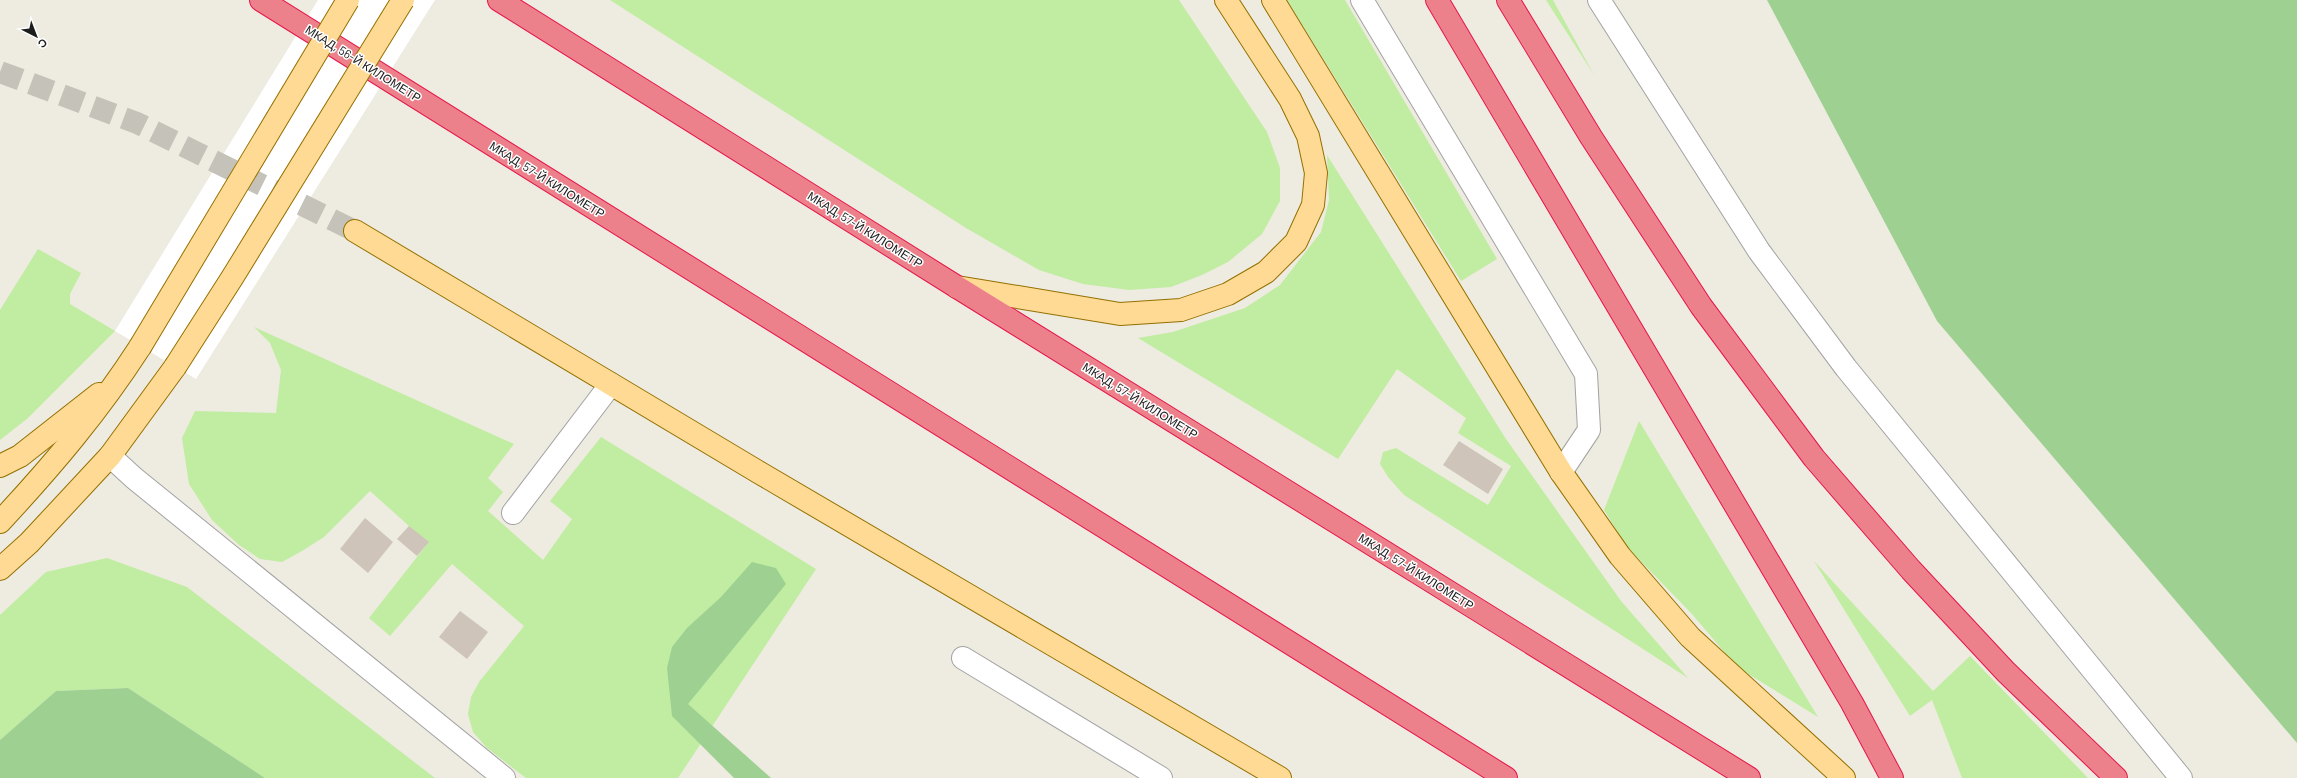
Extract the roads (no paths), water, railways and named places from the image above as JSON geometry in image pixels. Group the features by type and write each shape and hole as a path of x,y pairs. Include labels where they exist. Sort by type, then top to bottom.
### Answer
{"highway":[{"name":"МКАД, 56-Й КИЛОМЕТР","path":"262,0 464,129"},
{"name":"МКАД, 57-Й КИЛОМЕТР","path":"499,0 957,287 1749,778"},
{"path":"1437,0 1852,703 1892,778"},
{"path":"1508,0 1591,137 1701,306 1814,458 1911,570 2006,672 2116,778"},
{"name":"МКАД, 57-Й КИЛОМЕТР","path":"464,129 1506,778"}],"main road":[{"path":"0,522 59,459 120,378 348,0"},
{"path":"0,569 29,543 110,456 175,367 232,278 403,0"},
{"path":"957,287 1120,314 1181,310 1228,294 1266,272 1296,242 1313,205 1316,173 1308,136 1290,99 1226,0"},
{"path":"1273,0 1561,472 1620,556 1690,637 1844,778"},
{"path":"355,231 611,384 1280,778"},
{"path":"0,466 20,456 120,378"}],"street":[{"path":"1362,0 1586,374 1589,430 1561,472"},
{"path":"1598,0 1759,251 1846,368 2181,778"},
{"path":"513,513 611,384"},
{"path":"110,456 140,483 504,778"},
{"path":"963,658 1162,778"}],"tunnel":[{"path":"0,72 137,123 355,231"}]}
